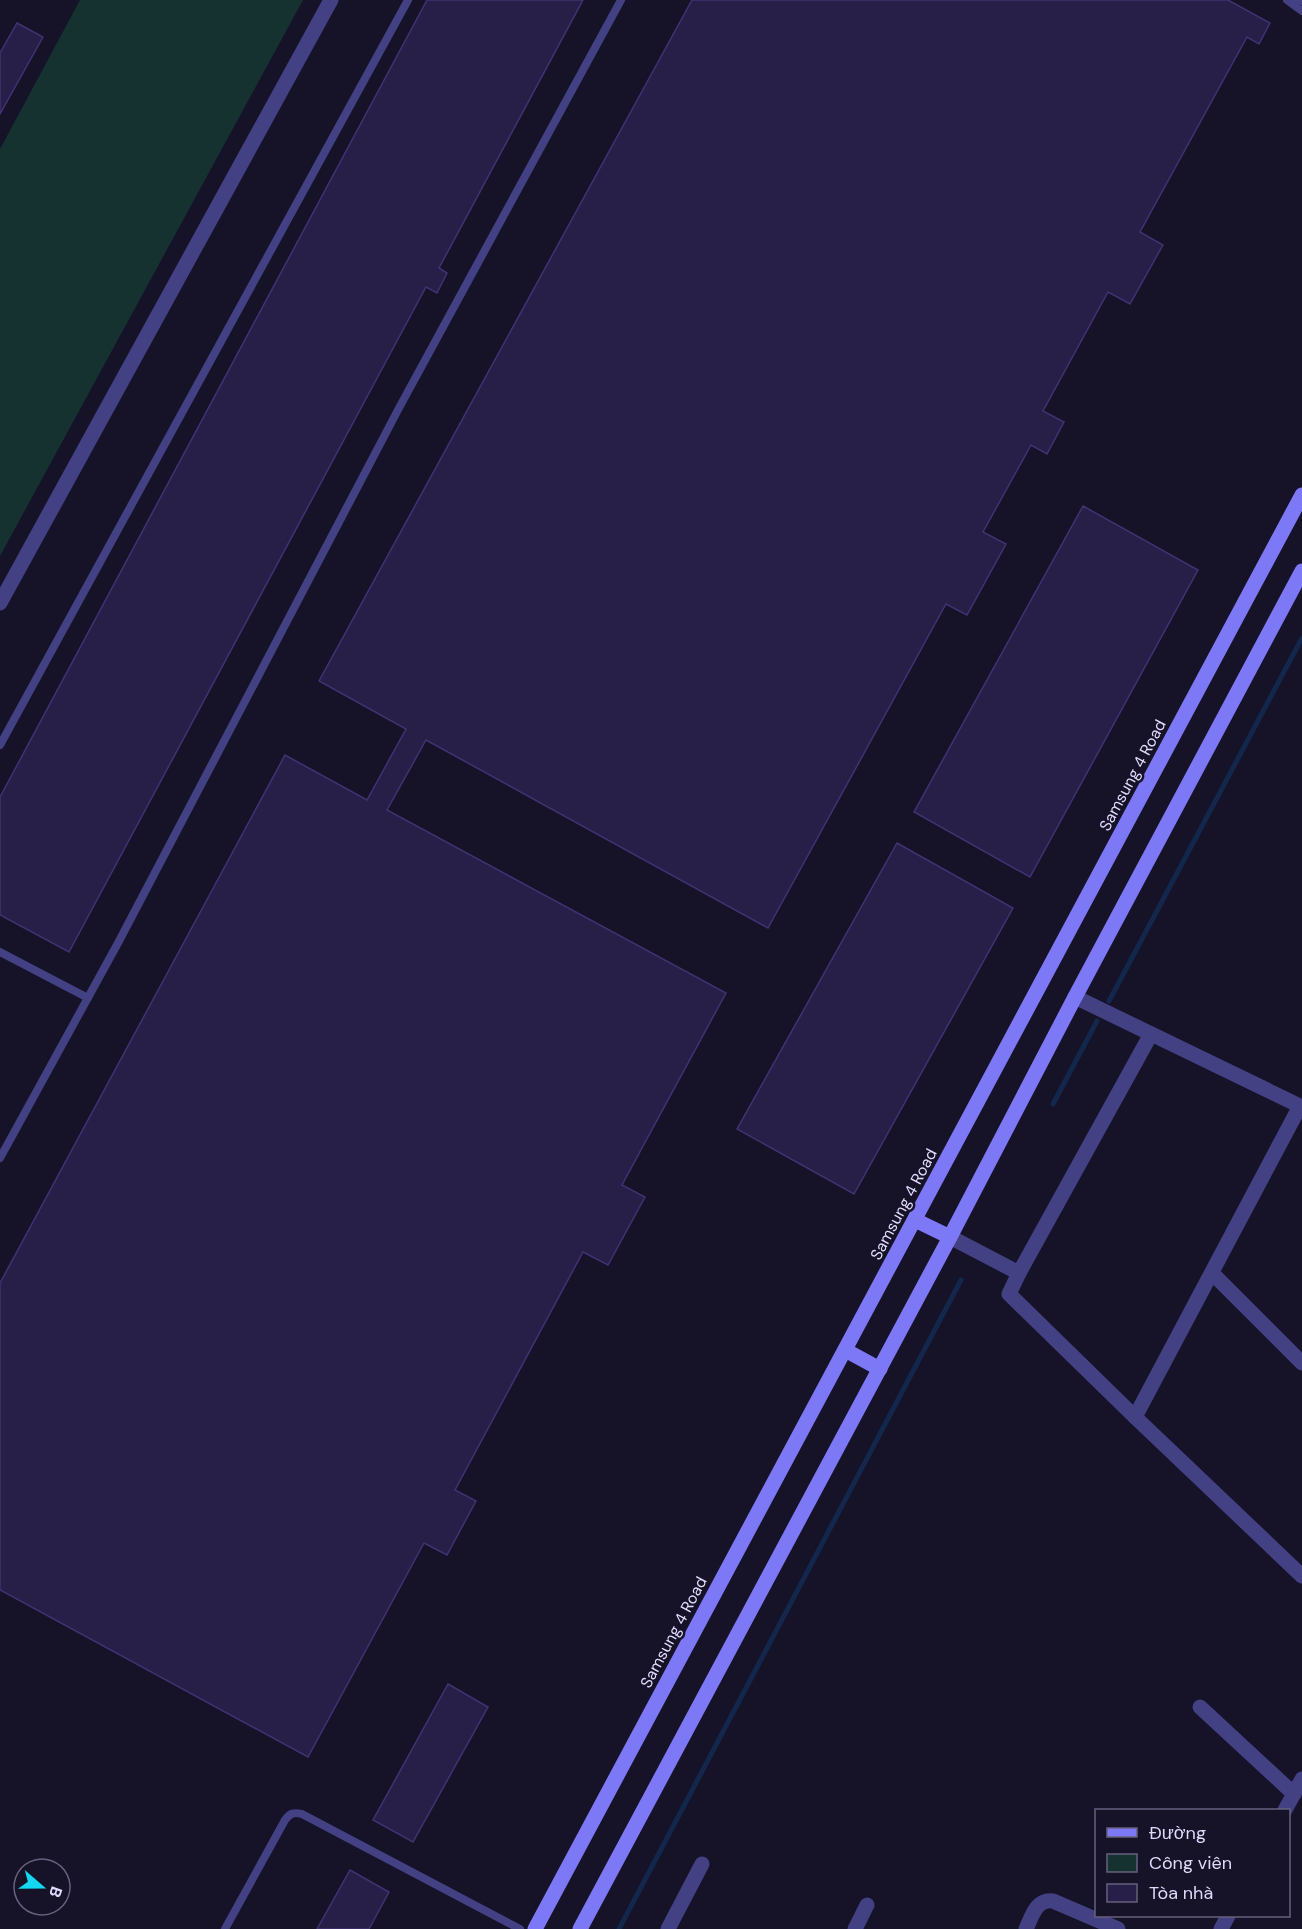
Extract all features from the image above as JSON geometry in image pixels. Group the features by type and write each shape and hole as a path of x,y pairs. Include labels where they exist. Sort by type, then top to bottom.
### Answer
{"main road":[{"name":"Samsung 4 Road","path":"535,1929 1301,500"},
{"path":"580,1929 880,1369 1302,571"},
{"path":"915,1220 950,1237"},
{"path":"845,1350 880,1369"}],"street":[{"path":"0,603 331,0"},
{"path":"1075,997 1301,1106 1135,1418"},
{"path":"1151,1034 1009,1294 1135,1418 1302,1576"},
{"path":"950,1237 1019,1273"},
{"path":"1212,1273 1302,1363"},
{"path":"1200,1707 1294,1794"},
{"path":"1286,1809 1302,1779"},
{"path":"668,1929 702,1864"},
{"path":"1026,1929 1039,1904 1046,1900 1118,1929"},
{"path":"855,1929 867,1905"}],"lane":[{"path":"0,745 408,0"},
{"path":"0,1158 88,998 399,408 621,0"},
{"path":"1287,0 1302,11"},
{"path":"0,952 88,998"},
{"path":"225,1929 285,1820 289,1814 295,1812 520,1929"}],"green space":[{"path":"80,0 303,0 0,556 0,149"}],"building":[{"path":"427,0 583,0 439,268 447,273 437,293 426,287 69,952 0,915 0,797"},
{"path":"692,0 1228,0 1270,23 1259,44 1247,37 1140,232 1163,245 1130,304 1108,292 1043,411 1064,422 1047,454 1031,445 983,532 1006,544 967,615 946,604 768,928 426,740 387,810 726,993 622,1185 645,1197 608,1265 583,1252 455,1490 476,1501 447,1555 424,1543 308,1757 0,1590 0,1283 285,755 367,800 406,729 319,681"},
{"path":"17,23 43,37 0,114 0,53"},
{"path":"1083,506 1198,570 1030,877 914,812"},
{"path":"897,843 1013,908 854,1194 737,1129"},
{"path":"448,1684 488,1707 413,1842 373,1820"},
{"path":"350,1870 389,1892 369,1929 317,1929"}],"waterway":[{"path":"1109,1001 1302,638"},
{"path":"1053,1104 1097,1021"},
{"path":"619,1929 961,1280"}]}
